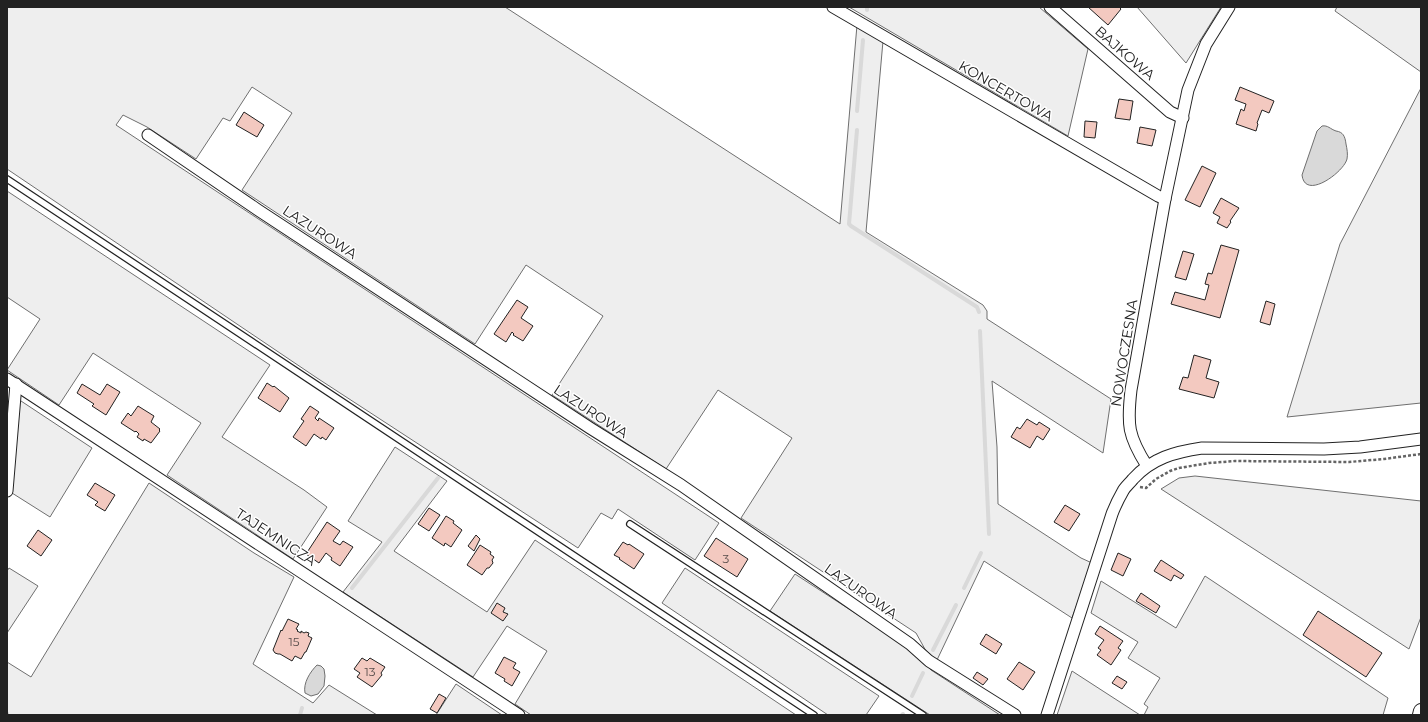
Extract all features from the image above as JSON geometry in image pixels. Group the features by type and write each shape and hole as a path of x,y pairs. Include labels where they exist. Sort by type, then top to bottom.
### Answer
{"street":[{"name":"KONCERTOWA","path":"834,7 1043,131 1158,196 1166,199"},
{"name":"BAJKOWA","path":"1050,7 1170,112 1183,118"},
{"name":"NOWOCZESNA","path":"1147,466 1132,440 1129,425 1131,390 1166,199 1188,90 1206,44 1229,7"},
{"name":"LAZUROWA","path":"148,135 258,210 590,428 680,485 848,600 910,644 929,661 1015,715"},
{"name":"TAJEMNICZA","path":"7,490 11,381"},
{"name":"TAJEMNICZA","path":"11,381 519,715"},
{"path":"1047,715 1112,514 1124,490 1137,474 1147,466 1163,456 1202,448 1353,448 1421,439"},
{"path":"1420,715 1421,711"}],"lane":[{"path":"7,179 814,715"},
{"path":"630,524 923,715"}],"path":[{"path":"1136,492 1140,487 1146,488 1156,479 1174,470 1209,463 1235,461 1348,462 1378,460 1421,454"}],"shaded area":[{"path":"7,7 505,7 840,224 857,25 883,41 866,232 983,305 987,311 987,319 1111,399 1103,453 992,381 997,447 998,504 1081,558 1092,563 1072,618 984,561 937,660 926,651 916,633 741,518 792,438 718,390 666,469 552,395 603,316 526,265 475,344 242,190 292,113 252,87 230,121 223,118 196,159 147,127 123,115 116,125 719,523 695,560 618,509 612,519 601,513 578,548 317,378 7,169"},
{"path":"849,7 1039,7 1088,49 1068,136"},
{"path":"1137,7 1221,7 1186,63"},
{"path":"1337,7 1421,7 1421,72 1335,11"},
{"path":"1421,88 1421,403 1287,417 1340,244"},
{"path":"1322,126 1340,132 1343,135 1347,150 1347,159 1339,171 1332,177 1317,185 1310,185 1305,182 1302,175 1317,131"},
{"path":"7,191 270,365 222,437 304,490 327,507 293,559 167,475 201,423 93,353 59,405 7,370 40,319 7,297"},
{"path":"18,399 92,448 50,517 12,493"},
{"path":"395,447 447,481 394,551 487,612 535,540 796,715 531,715 515,704 547,651 507,626 473,677 343,592 382,542 348,521"},
{"path":"1195,476 1421,501 1421,617 1409,649 1161,489 1179,478"},
{"path":"149,483 254,553 294,577 253,664 313,703 329,685 377,715 8,715 7,662 31,677"},
{"path":"9,568 38,586 7,633 7,571"},
{"path":"685,568 879,696 866,715 828,715 662,603"},
{"path":"795,574 912,650 931,670 1000,715 930,715 770,611"},
{"path":"1205,576 1388,698 1383,715 1144,715 1148,707 1144,704 1160,678 1128,658 1138,642 1091,613 1101,581 1176,628"},
{"path":"317,665 324,669 324,686 318,694 311,696 305,693 305,685 310,674"},
{"path":"1072,671 1140,715 1057,715"},
{"path":"456,684 502,715 436,715"}],"building":[{"path":"1088,7 1119,7 1121,9 1108,25"},
{"path":"1240,87 1274,101 1269,113 1262,110 1257,123 1256,131 1236,124 1241,109 1244,111 1246,104 1235,100"},
{"path":"1119,99 1133,101 1130,120 1115,118"},
{"path":"244,112 264,125 257,137 236,125"},
{"path":"1085,121 1097,122 1095,138 1084,137"},
{"path":"1140,127 1156,130 1152,146 1137,143"},
{"path":"1202,166 1216,173 1200,207 1185,200"},
{"path":"1221,198 1239,208 1227,228 1217,223 1220,217 1213,213"},
{"path":"1221,245 1239,250 1220,318 1171,304 1175,292 1205,300 1209,285 1205,284 1208,273 1212,274"},
{"path":"1183,251 1194,254 1186,280 1175,277"},
{"path":"517,300 528,307 521,318 533,326 523,341 513,335 514,334 512,332 506,342 494,334"},
{"path":"1266,301 1275,304 1270,325 1260,322"},
{"path":"1194,355 1211,360 1206,378 1219,382 1214,398 1179,389 1183,377 1188,378"},
{"path":"267,383 273,387 274,386 289,398 280,412 258,398"},
{"path":"82,384 100,395 107,384 120,392 106,415 92,406 94,404 77,393"},
{"path":"138,406 154,416 151,422 160,429 151,443 144,439 143,441 137,437 139,434 136,431 135,432 121,423 128,413 131,416"},
{"path":"310,406 319,412 315,418 318,421 319,418 334,428 326,440 322,437 321,439 314,434 306,446 293,437 304,421 301,419"},
{"path":"1027,419 1037,425 1039,422 1050,429 1043,440 1037,436 1030,448 1011,437 1017,427 1020,429"},
{"path":"95,483 115,495 105,511 95,505 98,502 87,495"},
{"path":"1065,505 1080,514 1069,531 1054,522"},
{"path":"429,508 440,515 429,531 418,524"},
{"path":"446,516 454,521 453,523 462,530 451,547 445,543 444,546 432,538"},
{"path":"327,522 340,531 333,541 340,545 343,541 353,547 340,566 331,560 332,558 326,553 319,563 306,554"},
{"path":"38,530 52,540 41,556 27,546"},
{"path":"476,535 480,539 474,551 468,546"},
{"path":"716,538 748,559 737,577 704,556"},
{"path":"623,542 628,545 629,544 644,554 634,569 614,555"},
{"path":"480,545 491,552 490,554 494,557 492,560 493,563 482,575 467,565"},
{"path":"1118,553 1131,559 1123,576 1111,570"},
{"path":"1161,560 1184,575 1181,579 1174,575 1171,581 1154,571"},
{"path":"1141,593 1160,606 1156,613 1136,601"},
{"path":"497,603 505,608 503,612 508,614 503,621 491,613"},
{"path":"1318,611 1382,653 1366,677 1303,635"},
{"path":"288,619 299,624 296,629 298,630 297,631 301,633 301,631 304,633 309,633 308,636 312,638 301,659 295,656 292,661 280,654 275,653 273,650 281,630 282,631"},
{"path":"1100,626 1123,641 1118,648 1121,650 1111,665 1097,655 1101,650 1098,648 1104,640 1095,634"},
{"path":"986,634 1002,644 996,654 980,644"},
{"path":"504,657 516,663 513,668 520,672 512,686 504,681 505,679 495,673"},
{"path":"362,658 367,661 370,658 385,667 381,673 382,675 372,687 357,677 360,673 354,669"},
{"path":"1019,662 1035,672 1023,690 1007,679"},
{"path":"977,672 988,679 983,685 973,678"},
{"path":"1117,676 1127,682 1122,689 1112,683"},
{"path":"439,694 446,698 437,713 430,709"}],"waterway":[{"path":"857,111 863,40"},
{"path":"857,130 849,224 977,307 979,312"},
{"path":"980,331 989,534"},
{"path":"352,588 438,478"},
{"path":"964,588 981,553"},
{"path":"933,650 956,605"},
{"path":"912,696 923,673"},
{"path":"300,715 302,708"}]}
